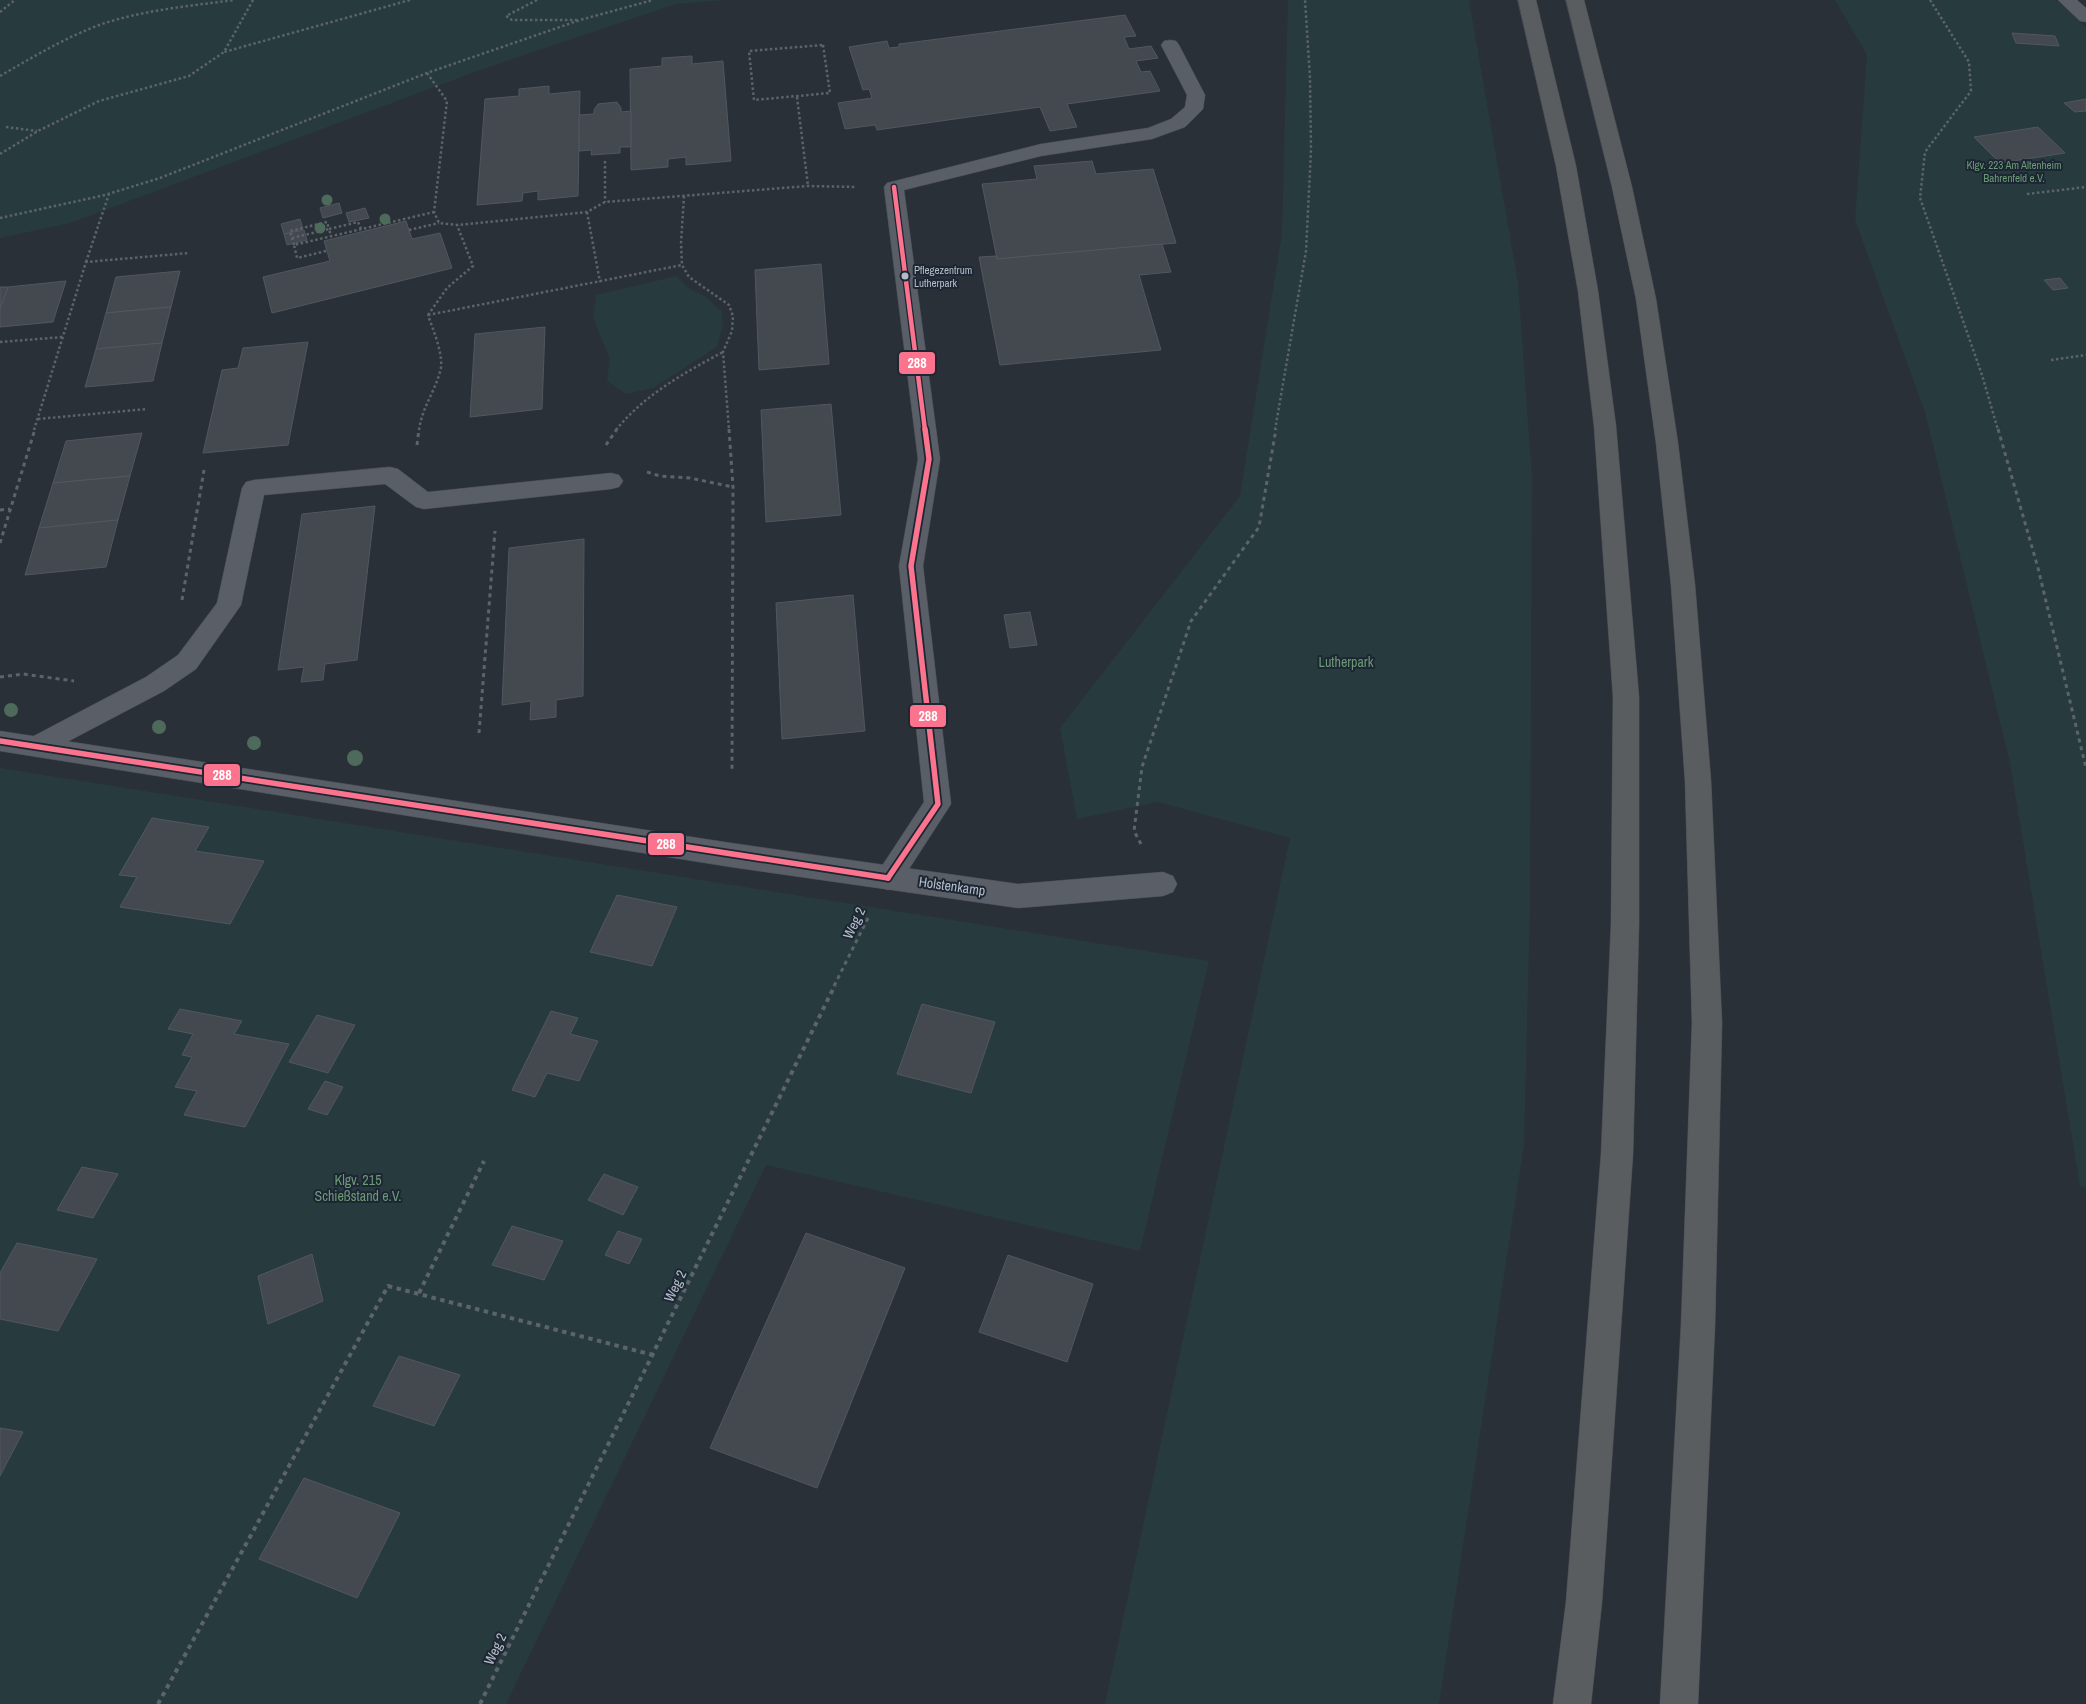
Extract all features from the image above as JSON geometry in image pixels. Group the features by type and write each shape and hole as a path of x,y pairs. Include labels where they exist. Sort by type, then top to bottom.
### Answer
{"highway":[{"path":"1527,0 1566,166 1588,292 1605,426 1626,697 1625,924 1617,1154 1584,1602 1572,1704"},
{"path":"1575,0 1622,187 1646,299 1667,443 1682,576 1698,781 1707,1023 1698,1325 1679,1704"}],"street":[{"path":"2068,0 2086,17"},
{"path":"888,878 938,804 911,566 929,459 894,187 1041,150 1152,132 1178,123 1194,109 1196,95 1170,45"},
{"path":"37,746 156,684 187,662 229,605 254,488 390,475 424,501 611,481"},
{"name":"Holstenkamp","path":"0,741 722,853 1018,896 1163,884"}],"path":[{"path":"0,12 15,0"},
{"path":"0,76 73,38 116,20 234,0"},
{"path":"224,52 253,0"},
{"path":"0,154 38,131 99,101 188,76 224,52 410,0"},
{"path":"537,0 506,16 512,20 580,20"},
{"path":"0,218 109,193 160,178 427,73 580,20 653,0"},
{"path":"1163,884 1134,831 1142,767 1191,621 1259,527 1306,251 1311,150 1305,0"},
{"path":"1930,0 1970,62 1971,91 1925,152 1920,198 1982,375 2038,568 2086,768"},
{"path":"824,45 830,94 797,96 754,100 750,51 824,45"},
{"path":"427,73 447,101 434,212 439,223"},
{"path":"797,96 808,186"},
{"path":"6,127 38,131"},
{"path":"604,202 605,161"},
{"path":"409,230 439,223 457,225 587,212 604,202 808,186 894,187"},
{"path":"2027,194 2086,187"},
{"path":"0,543 109,193"},
{"path":"684,196 682,265 694,283 727,303 733,316 732,334 723,352 733,487 732,771"},
{"path":"294,245 434,212"},
{"path":"587,212 600,282"},
{"path":"326,251 297,258 290,231 327,222 331,236"},
{"path":"292,238 358,222 361,229"},
{"path":"428,315 447,288 473,266 457,225"},
{"path":"86,262 189,254"},
{"path":"428,315 682,265"},
{"path":"390,475 414,462 421,415 441,370 438,344 428,315"},
{"path":"0,342 63,337"},
{"path":"584,484 616,426 654,393 690,369 723,352"},
{"path":"2051,360 2086,355"},
{"path":"38,419 147,409"},
{"path":"181,601 204,470"},
{"path":"644,472 660,476 690,478 733,487"},
{"path":"479,733 498,493"},
{"path":"0,510 10,509"},
{"name":"Weg 2","path":"480,1704 888,878"},
{"path":"419,1293 484,1161"},
{"path":"158,1704 388,1286 653,1355"}],"green space":[{"path":"0,0 725,0 676,4 483,69 70,223 0,238"},
{"name":"Lutherpark","path":"1288,0 1469,0 1518,283 1532,476 1530,909 1524,1144 1439,1704 1105,1704 1290,838 1158,802 1077,819 1060,728 1240,496 1282,233"},
{"name":"Klgv. 223 Am Altenheim Bahrenfeld e.V.","path":"1835,0 2056,0 2086,27 2086,1187 2080,1186 2010,763 1925,412 1855,220 1867,55"},
{"path":"677,276 687,287 706,297 722,312 723,324 717,347 653,388 626,394 607,381 610,359 593,318 596,295"},
{"name":"Klgv. 215 Schießstand e.V.","path":"0,768 1209,961 1140,1251 766,1165 506,1704 0,1704"}],"building":[{"path":"1125,15 1136,36 1124,37 1129,49 1151,46 1158,58 1136,61 1141,72 1150,71 1160,91 1067,104 1077,127 1050,131 1040,107 877,130 875,125 845,129 838,103 872,98 869,89 863,90 849,47 887,41 889,48 899,47 899,44"},
{"path":"2012,33 2055,36 2059,46 2016,43"},
{"path":"692,56 692,64 723,61 731,161 686,165 686,157 668,159 668,167 631,170 630,69 662,66 662,58"},
{"path":"549,86 549,94 580,91 578,196 538,200 538,191 523,193 522,201 477,205 485,99 519,96 519,89"},
{"path":"2086,99 2086,111 2075,112 2064,103"},
{"path":"617,102 621,112 631,111 631,147 620,147 620,153 591,155 592,150 579,151 579,115 594,114 598,104"},
{"path":"2038,127 2065,153 2000,163 1974,137"},
{"path":"1092,161 1096,174 1153,169 1176,243 997,259 982,184 1037,179 1034,166"},
{"path":"339,203 342,213 323,218 320,208"},
{"path":"365,208 369,218 349,222 346,213"},
{"path":"300,219 303,229 284,234 281,224"},
{"path":"406,221 412,239 440,233 452,268 272,313 263,277 330,261 324,241"},
{"path":"304,230 307,240 287,245 284,234"},
{"path":"1162,244 1171,272 1139,275 1161,350 1000,365 979,257 997,256 997,259"},
{"path":"821,264 829,364 759,370 755,270"},
{"path":"180,271 171,307 106,313 116,277"},
{"path":"2060,278 2068,288 2053,290 2044,280"},
{"path":"66,281 53,322 0,327 0,309 8,287"},
{"path":"0,287 8,287 0,309"},
{"path":"171,307 162,343 96,349 106,313"},
{"path":"545,327 542,409 470,417 475,334"},
{"path":"308,342 288,445 203,453 222,370 238,368 243,348"},
{"path":"162,343 153,381 85,387 96,349"},
{"path":"831,404 841,515 766,522 761,410"},
{"path":"142,433 130,476 53,483 66,441"},
{"path":"130,476 118,520 39,528 53,483"},
{"path":"375,506 357,660 325,664 323,680 301,682 304,667 278,670 302,514"},
{"path":"118,520 106,567 25,575 39,528"},
{"path":"584,539 583,696 556,700 556,717 530,720 531,701 502,705 509,548"},
{"path":"853,595 865,731 782,739 776,603"},
{"path":"1030,612 1037,645 1010,648 1004,615"},
{"path":"152,818 209,827 195,851 264,861 230,924 120,907 137,877 119,875"},
{"path":"617,895 677,907 652,966 590,952"},
{"path":"922,1004 995,1022 971,1093 897,1074"},
{"path":"180,1009 242,1021 234,1034 289,1044 245,1127 184,1115 197,1091 175,1087 192,1057 182,1055 193,1034 168,1029"},
{"path":"551,1011 578,1018 570,1034 598,1041 579,1081 547,1073 535,1097 512,1090"},
{"path":"317,1015 355,1025 328,1073 289,1062"},
{"path":"325,1081 343,1087 327,1115 308,1109"},
{"path":"82,1167 118,1174 93,1218 57,1210"},
{"path":"604,1174 638,1187 623,1215 588,1200"},
{"path":"512,1226 563,1241 544,1280 492,1265"},
{"path":"618,1231 642,1239 629,1264 605,1255"},
{"path":"806,1233 905,1268 817,1488 710,1448"},
{"path":"17,1243 97,1259 58,1331 0,1319 0,1273"},
{"path":"312,1254 323,1301 268,1324 258,1276"},
{"path":"1008,1255 1093,1284 1067,1362 979,1332"},
{"path":"399,1356 460,1375 434,1426 373,1406"},
{"path":"0,1428 23,1432 0,1476"},
{"path":"304,1478 400,1513 357,1598 259,1559"}],"transit line":[{"name":"288","path":"888,878 938,804 911,566 929,459 894,187"},
{"name":"288","path":"0,741 888,878"}],"place":[{"name":"Pflegezentrum Lutherpark","path":"905,276"}]}
